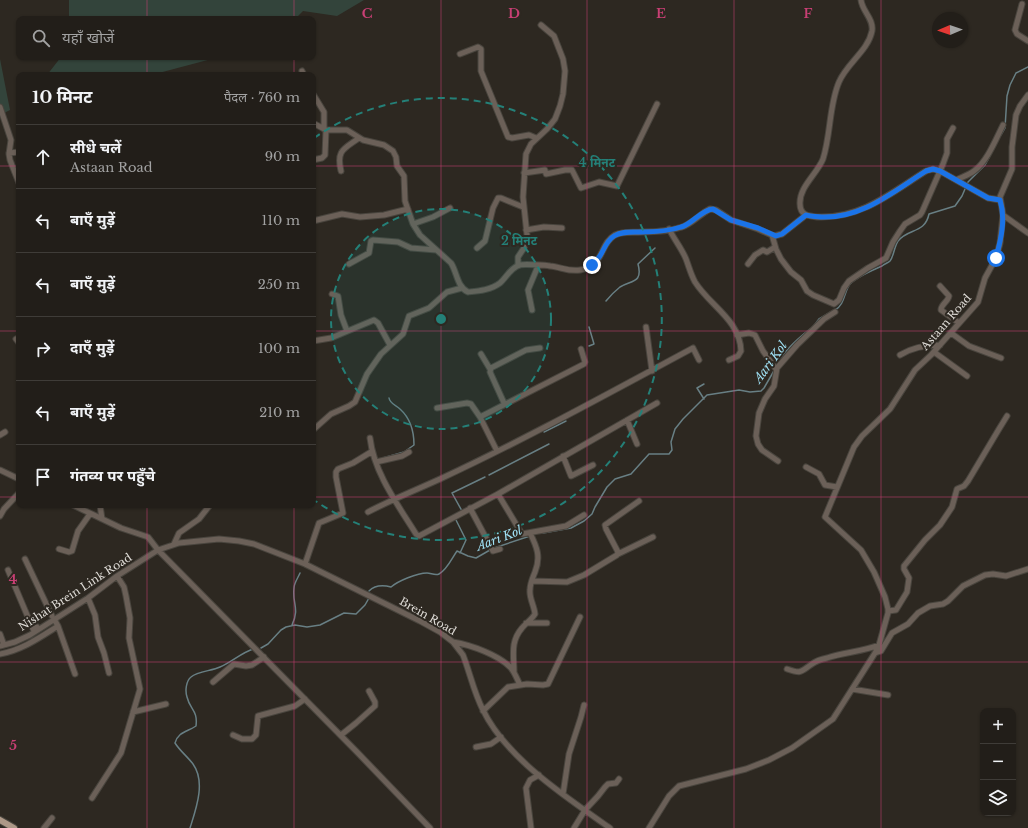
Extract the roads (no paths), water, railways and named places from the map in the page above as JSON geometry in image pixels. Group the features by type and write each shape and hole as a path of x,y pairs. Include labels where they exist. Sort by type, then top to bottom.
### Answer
{"main road":[{"path":"0,820 14,828"}],"street":[{"path":"806,215 800,208 800,198 822,159 837,88 843,74 867,42 872,30 871,21 863,9 861,0"},
{"path":"1022,4 1015,30 1016,34 1028,41"},
{"path":"518,265 518,257 526,244 523,207 526,154 531,144 552,123 557,115 563,94 565,71 563,60 554,36 541,25"},
{"path":"460,54 478,47 481,49 480,69 508,137 512,138 526,134 536,138"},
{"name":"Astaan Road","path":"888,611 880,585 861,550 825,517 854,447 862,436 890,409 911,375 934,352 978,302 985,278 996,258 1000,243 1003,215 1000,194 1012,169 1012,147 1016,115 1020,106 1028,95"},
{"path":"316,99 324,112 325,130 325,155 322,158 316,159"},
{"path":"524,173 545,170 546,174 572,170 581,188 599,182 616,186 656,104"},
{"path":"0,107 11,140 9,153 16,175"},
{"path":"316,125 325,130 344,129 350,131 359,138 384,145 393,151 396,157 397,166 404,178 404,195 413,224 420,235 446,258 454,268 462,288 468,292 494,287 518,265 550,266 567,271 587,268 599,259 607,242 614,236 626,232 668,229 686,225 707,211 713,209 731,220 758,228 772,236 776,236 782,234 806,215 833,217 858,211 878,201 926,171 933,169 940,171 992,199 1000,200"},
{"path":"956,180 974,172 981,164 1003,125"},
{"path":"772,236 778,254 788,268 801,280 810,293 834,304 839,300 849,281 886,258 893,242 905,224 920,215 947,153 948,136 953,128"},
{"path":"341,171 339,154 343,149 359,138"},
{"path":"9,153 16,152"},
{"path":"477,248 484,243 486,239 492,208 498,198 523,207"},
{"path":"413,224 450,208"},
{"path":"316,220 342,214 360,217 384,215 408,209"},
{"path":"1003,215 1027,231"},
{"path":"526,230 544,227 562,228"},
{"path":"668,229 684,254 695,282 731,322 741,348 740,354 729,360"},
{"path":"349,264 369,253 371,241 373,240 396,242 411,248 436,250"},
{"path":"748,264 763,250 767,252 775,247"},
{"path":"532,310 528,290 538,266"},
{"path":"940,286 949,296 941,307 941,310 959,323"},
{"path":"316,427 331,414 355,402 360,394 362,382 367,374 390,345 403,334 407,319 410,315 429,308 448,292 462,288"},
{"path":"332,294 338,296 341,315 347,331"},
{"path":"778,461 762,450 758,444 756,436 759,414 765,399 773,389 775,368 824,319 835,312"},
{"path":"316,341 331,338 372,320 376,320 390,345"},
{"path":"646,326 652,371"},
{"path":"951,332 969,346 1001,358"},
{"path":"737,335 749,333 755,335 763,351 775,368"},
{"path":"900,355 925,345 940,345"},
{"path":"490,369 526,350 540,348"},
{"path":"368,512 439,480 497,451 652,371 693,348 699,360"},
{"path":"480,417 504,403 584,364 585,362 581,349"},
{"path":"934,352 967,376"},
{"path":"481,354 490,369 504,403"},
{"path":"437,408 470,403 473,405 497,451"},
{"path":"370,438 371,452 386,486 416,534 419,536 498,494 657,403"},
{"path":"649,828 669,796 678,786 746,768 774,758 792,748 833,719 876,653 888,611 896,610 907,592 909,578 904,566 925,540 940,525 952,507 957,489 964,486 968,481 1007,416"},
{"path":"627,420 637,444"},
{"path":"305,564 319,523 343,513 336,472 338,469 353,463 371,452"},
{"path":"376,462 404,455 409,452"},
{"path":"563,456 571,476 593,465"},
{"path":"806,467 819,474 825,485 837,487"},
{"path":"0,470 16,478"},
{"path":"498,494 520,534 531,535 566,526 584,514"},
{"path":"0,516 4,509 16,496"},
{"path":"618,554 618,550 605,525 639,501"},
{"path":"79,508 148,537 158,550 430,828"},
{"path":"100,508 102,519"},
{"path":"174,544 179,533 199,519 208,508"},
{"path":"470,508 492,548 500,549"},
{"path":"59,549 71,552 78,530 90,514"},
{"path":"514,672 514,642 517,635 526,623 535,614 530,594 539,557 531,535"},
{"path":"532,582 567,582 584,575 618,554 653,537"},
{"name":"Brein Road","path":"158,550 174,544 219,539 239,541 267,548 305,564 420,621 454,642 463,655 483,711 501,738 519,758 539,775 610,828"},
{"name":"Nishat Brein Link Road","path":"2,646 23,639 53,618 79,604 158,550"},
{"path":"25,559 58,626 75,674"},
{"path":"876,653 881,651 895,631 905,626 918,613 930,606 943,604 963,586 985,575 993,574 1006,576 1028,569"},
{"path":"8,570 33,629 53,618"},
{"path":"92,798 121,753 140,686 128,638 130,618 126,596 118,576"},
{"path":"88,598 95,615 98,637 109,673"},
{"path":"483,711 508,688 520,685 543,685 550,682 580,617"},
{"path":"526,623 547,623"},
{"path":"0,654 26,646 58,626"},
{"path":"0,634 2,646"},
{"path":"454,642 478,649 510,667 520,685"},
{"path":"787,669 796,672 803,671 811,664 826,658 871,649 879,645"},
{"path":"213,682 234,664 246,666 252,665 264,657"},
{"path":"852,689 888,695"},
{"path":"340,735 375,706 375,702 369,691"},
{"path":"234,735 242,739 252,739 256,735 256,719 258,716 295,706 305,699"},
{"path":"133,712 166,704"},
{"path":"564,794 569,754 584,705"},
{"path":"476,747 491,744 501,738"},
{"path":"531,828 526,788 530,780 539,775"},
{"path":"574,828 585,810 606,786 616,783 619,779"},
{"path":"44,828 52,818"}],"waterway":[{"name":"Aari Kol","path":"1001,135 1005,128 1007,96 1010,85 1016,73 1028,67"},
{"name":"Aari Kol","path":"835,310 841,305 848,287 853,281 890,261 897,243 902,237 924,225 929,214 955,206 962,196 968,182 985,165 990,156"},
{"path":"606,301 620,287 638,278 638,264 655,248"},
{"name":"Aari Kol","path":"813,327 819,319 831,312"},
{"path":"589,327 594,344 589,346"},
{"name":"Aari Kol","path":"776,366 791,346 810,329"},
{"name":"Aari Kol","path":"543,533 571,528 584,521 592,514 607,487 615,479 631,474 649,454 669,454 672,450 671,442 675,429 707,395 739,390 750,392 761,391 775,369"},
{"path":"704,384 697,388 704,399"},
{"path":"383,458 404,452 414,445 409,421 389,398"},
{"path":"544,432 566,421"},
{"path":"489,475 549,444"},
{"path":"462,511 452,493 485,477"},
{"path":"455,518 466,540 460,553"},
{"name":"Aari Kol","path":"494,548 530,536"},
{"name":"Aari Kol","path":"369,591 379,586 391,587 418,574 427,573 438,575 447,567 457,551 476,558 490,550"},
{"path":"292,625 296,610 294,586 300,573"},
{"name":"Aari Kol","path":"261,648 268,644 281,630 286,627 295,625 307,627 320,625 344,613 356,614 365,605 369,598"},
{"name":"Aari Kol","path":"190,828 199,796 199,779 193,764 175,743 176,739 181,734 196,726 195,713 186,695 187,684 189,679 194,675 220,667 253,649"}]}
